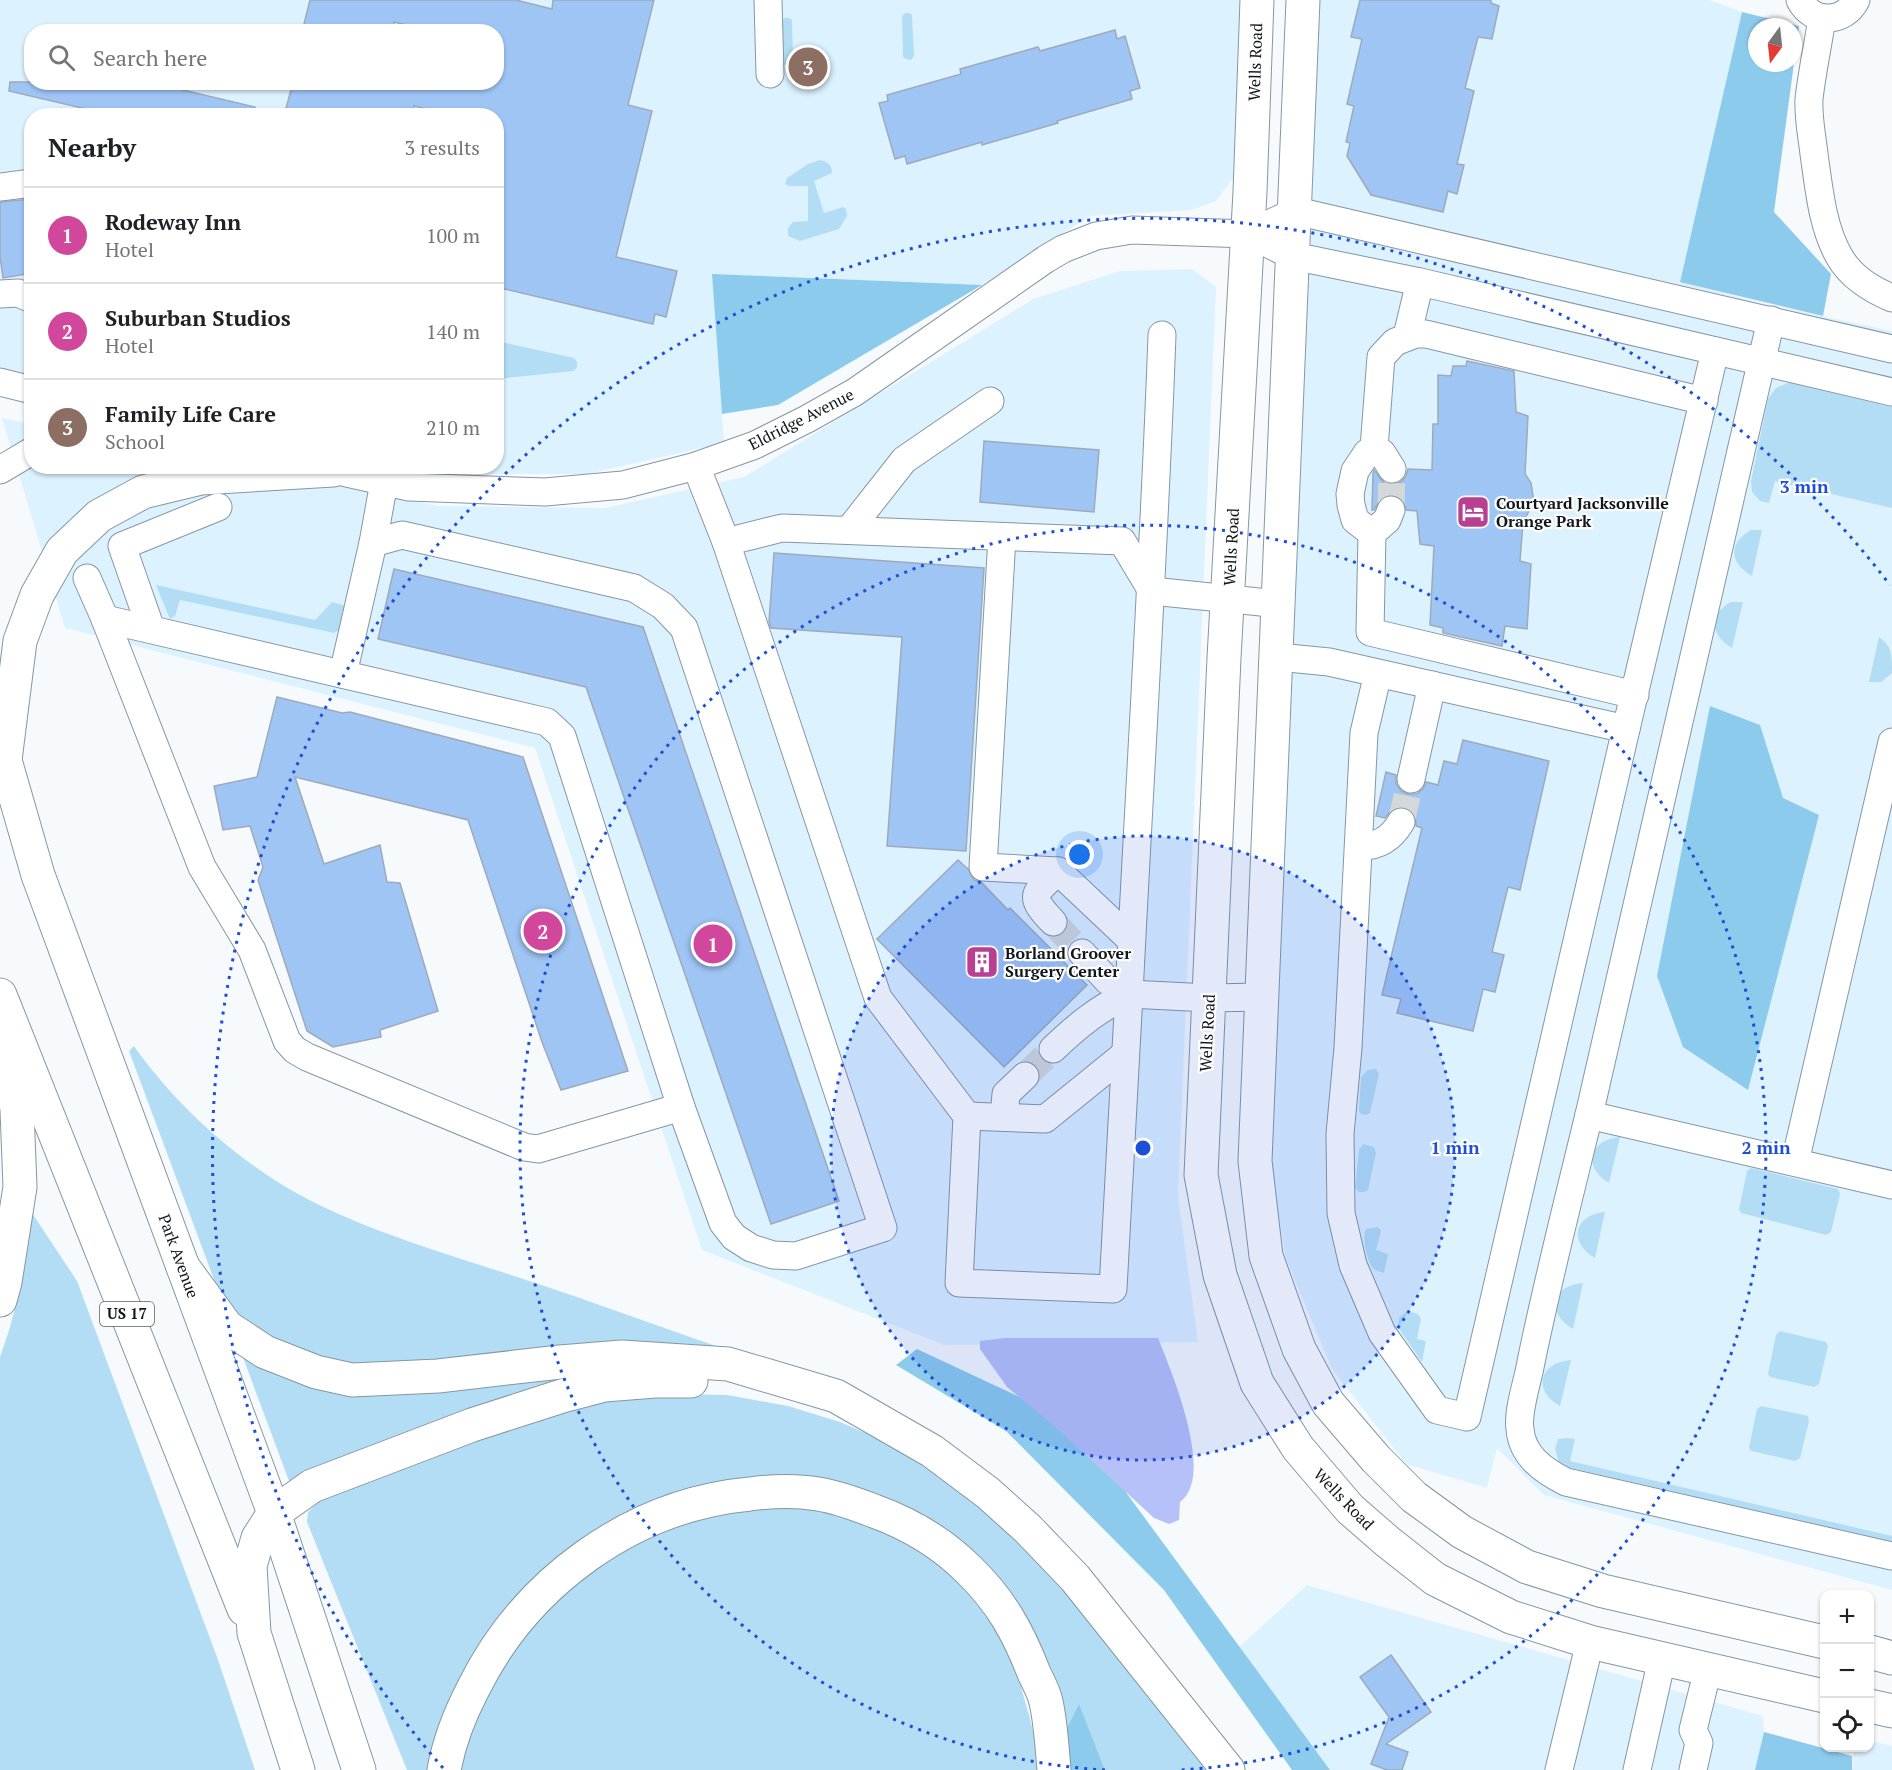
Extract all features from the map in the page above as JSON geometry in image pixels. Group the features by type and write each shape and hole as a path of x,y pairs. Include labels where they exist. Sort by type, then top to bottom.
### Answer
{"main road":[{"name":"Wells Road","path":"1257,0 1248,234 1201,1175 1220,1275 1257,1383 1298,1448 1350,1509 1436,1579 1511,1617 1590,1642 1820,1695"},
{"path":"1303,0 1278,657 1255,1161 1266,1256 1299,1349 1328,1403 1376,1460 1414,1497 1462,1532 1527,1567 1603,1591 1820,1641"},
{"path":"3,751 20,641 37,595 62,551 99,516 143,492 201,478 250,474"},
{"name":"Park Avenue","path":"3,751 38,874 274,1513 358,1770"},
{"path":"0,996 17,1110 20,1187 0,1300"},
{"name":"US 17","path":"0,996 254,1633 297,1770"},
{"path":"183,1267 227,1327 265,1352 316,1372 352,1380 438,1376 622,1357 728,1364 836,1396 932,1451 988,1493 1028,1529 1075,1578 1228,1770"},
{"path":"254,1633 250,1566 258,1539 274,1513 312,1486 472,1425 604,1385 654,1381 728,1381 836,1396"},
{"path":"444,1770 462,1711 488,1659 517,1620 545,1589 581,1560 651,1519 700,1502 728,1496 777,1491 818,1494 891,1517 929,1537 959,1560 986,1587 1020,1636 1046,1701 1054,1770"},
{"path":"1874,1654 1892,1658"},
{"path":"1874,1707 1892,1711"}],"street":[{"path":"768,0 770,74"},
{"path":"1800,0 1806,10 1822,18 1840,16 1848,11 1856,0"},
{"path":"1822,18 1809,99 1809,121 1821,198 1839,257 1863,282 1892,298"},
{"path":"0,187 24,184"},
{"path":"1248,234 1296,211 1892,349"},
{"name":"Eldridge Avenue","path":"350,474 421,488 545,492 623,485 696,466 756,445 855,392 1063,249 1096,236 1132,230 1248,234"},
{"path":"1248,234 1293,256 1420,282 1892,392"},
{"path":"1407,336 1420,282"},
{"path":"0,294 18,293 24,296"},
{"path":"1771,320 1538,1328 1519,1429 1524,1445 1534,1461 1548,1473 1566,1482 1892,1556"},
{"path":"696,466 726,542 878,998 967,1116 959,1283 1113,1288 1139,775 1152,591 1162,334"},
{"path":"1374,448 1381,357 1391,345 1407,336 1426,334 1704,401"},
{"path":"1378,673 1364,733 1348,1048 1340,1134 1341,1213 1353,1265 1382,1333 1437,1410 1467,1417 1715,351"},
{"path":"0,382 24,388"},
{"path":"849,530 903,460 990,401"},
{"path":"1374,448 1387,459 1392,468"},
{"path":"1372,533 1355,520 1350,494 1355,471 1367,453 1374,448"},
{"path":"0,470 24,456"},
{"path":"343,674 373,543 384,482"},
{"path":"151,629 122,546 218,507"},
{"path":"1391,510 1387,520 1372,533 1370,632 1635,695"},
{"path":"726,542 782,528 1122,541 1152,591"},
{"path":"105,619 547,722 562,736 681,1107 723,1223 734,1237 751,1248 772,1254 796,1256 883,1228 684,628 663,606 634,588 402,535 373,543"},
{"path":"1002,537 983,867 1058,871 1131,940"},
{"path":"87,578 201,867 252,950 287,1041 295,1050 524,1147 538,1149 681,1107"},
{"path":"1152,591 1279,604"},
{"path":"1278,657 1329,662 1626,729"},
{"path":"1412,778 1432,685"},
{"path":"1795,1162 1892,742"},
{"path":"1359,846 1370,846 1385,841 1401,822"},
{"path":"1053,922 1040,908 1035,898 1038,890 1058,871"},
{"path":"1082,953 1108,981 1128,994"},
{"path":"1053,1049 1080,1023 1105,1005 1128,994 1209,998 1262,997"},
{"path":"967,1116 1045,1119 1124,1055"},
{"path":"1004,1117 1006,1094 1025,1076"},
{"path":"1589,1115 1892,1185"},
{"path":"1559,1770 1590,1642"},
{"path":"1637,1770 1662,1659"},
{"path":"1693,1770 1699,1743 1694,1730 1716,1671"}],"shaded area":[{"path":"0,0 1244,0 1233,178 1216,201 1191,210 1090,216 982,285 712,274 724,443 587,474 504,474 504,108 24,108 24,382 0,377"},
{"path":"1319,0 1710,0 1742,12 1680,281 1762,303 1892,331 1892,1590 1544,1495 1497,1448 1487,1488 1406,1464 1332,1369 1286,1259 1271,1169"},
{"path":"1742,12 1766,18 1748,18 1748,72 1793,72 1774,212 1831,274 1823,316 1680,282"},
{"path":"905,13 912,15 914,56 911,60 903,57 902,16"},
{"path":"784,18 792,20 793,61 785,65 782,21"},
{"path":"820,160 829,164 832,170 832,173 814,181 824,213 843,207 846,209 847,216 839,229 800,241 788,236 788,228 793,222 808,221 808,186 785,184 787,178 808,164"},
{"path":"1192,269 1216,287 1178,1196 1198,1342 944,1345 702,1250 535,748 65,628 2,418 24,423 24,474 277,474 438,506 605,508 744,477 1033,299 1120,271"},
{"path":"712,274 982,285 778,405 722,414"},
{"path":"504,343 574,358 577,367 574,371 504,378"},
{"path":"1790,382 1892,406 1892,508 1775,481 1769,503 1760,501 1752,492 1751,481 1768,399 1776,388"},
{"path":"1751,530 1762,530 1752,576 1739,565 1734,553 1738,541"},
{"path":"156,585 315,620 332,602 346,606 341,629 334,633 180,600 175,616 170,619"},
{"path":"1731,602 1743,602 1732,648 1719,637 1715,625 1718,612"},
{"path":"1879,637 1887,644 1890,652 1892,673 1881,682 1869,682"},
{"path":"1710,706 1760,725 1783,798 1819,815 1748,1090 1683,1047 1657,976"},
{"path":"134,1046 179,1101 213,1134 270,1177 329,1210 428,1248 575,1296 719,1347 544,1389 289,1481 129,1051"},
{"path":"1376,1069 1379,1074 1370,1113 1361,1114 1359,1111 1361,1077 1368,1070"},
{"path":"1620,1137 1609,1183 1595,1170 1592,1162 1593,1155 1601,1143"},
{"path":"1363,1144 1374,1147 1376,1153 1368,1190 1359,1192 1355,1188 1359,1150"},
{"path":"1751,1168 1838,1189 1840,1194 1831,1232 1826,1235 1741,1213 1739,1210 1747,1171"},
{"path":"1605,1212 1595,1258 1581,1245 1578,1230 1587,1218"},
{"path":"32,1213 77,1281 218,1660 255,1770 0,1770 0,1357 20,1286"},
{"path":"1378,1227 1381,1231 1376,1250 1388,1254 1384,1273 1372,1267 1365,1247 1366,1229"},
{"path":"1583,1283 1573,1329 1558,1315 1556,1301 1564,1289"},
{"path":"1411,1312 1418,1314 1421,1319 1417,1339 1426,1341 1422,1362 1398,1327 1399,1318"},
{"path":"1780,1331 1826,1342 1828,1346 1819,1384 1814,1387 1770,1377 1768,1374 1776,1335"},
{"path":"1005,1338 1158,1338 1180,1398 1192,1447 1194,1470 1190,1489 1180,1502 1179,1520 1169,1524 1154,1518 1052,1424 1007,1387 980,1349 980,1341"},
{"path":"917,1349 1075,1423 1330,1770 1292,1770 1164,1590 1006,1431 896,1365"},
{"path":"1571,1360 1560,1406 1545,1393 1543,1378 1552,1366"},
{"path":"680,1394 727,1395 788,1406 840,1422 891,1444 937,1469 1011,1525 1216,1770 1105,1770 1079,1705 1065,1732 1070,1770 1064,1770 1004,1594 804,1482 565,1558 435,1770 407,1770 307,1522 308,1512 319,1501 502,1431 593,1402"},
{"path":"1761,1406 1808,1416 1809,1421 1800,1458 1795,1461 1751,1451 1749,1448 1757,1409"},
{"path":"1558,1439 1575,1439 1570,1461 1892,1536 1892,1542 1567,1467 1559,1463 1555,1449"},
{"path":"760,1507 812,1510 838,1514 864,1522 909,1544 950,1575 968,1593 999,1632 1013,1659 1033,1734 1037,1770 453,1770 485,1686 559,1594 619,1552 691,1520"},
{"path":"1307,1585 1763,1716 1764,1732 1755,1770 1330,1770 1239,1647"},
{"path":"1079,1704 1105,1770 1070,1770 1065,1732"},
{"path":"1764,1732 1820,1747 1820,1752 1837,1752 1852,1756 1852,1770 1755,1770"},
{"path":"1874,1742 1892,1746 1892,1770 1852,1770 1854,1752 1874,1752"}],"building":[{"path":"310,0 516,0 552,9 553,0 654,0 628,105 652,111 616,257 677,271 666,317 655,314 653,324 504,289 504,108 422,108 414,106 414,108 286,108 291,90 504,90 504,24 402,24 394,22 394,24 304,24"},
{"path":"1360,0 1491,0 1491,3 1499,6 1492,39 1478,37 1465,88 1474,91 1457,164 1464,165 1457,194 1448,191 1443,212 1371,195 1347,156 1350,143 1346,142 1354,106 1347,104 1362,39 1351,37"},
{"path":"1115,30 1117,39 1125,36 1140,88 1130,91 1132,99 982,145 982,142 907,164 905,156 895,159 879,103 888,101 887,95 961,74 960,69 1038,47 1040,51"},
{"path":"10,82 24,82 24,90 183,90 255,107 82,108 9,91"},
{"path":"24,200 24,274 3,278 0,256 0,202"},
{"name":"Courtyard Jacksonville Orange Park","path":"1467,361 1514,371 1516,412 1528,416 1525,474 1531,483 1534,502 1523,522 1520,561 1531,564 1527,629 1505,626 1502,646 1443,633 1443,628 1430,625 1434,546 1420,544 1417,511 1406,510 1403,500 1396,495 1389,494 1381,498 1372,510 1374,470 1384,483 1392,485 1401,482 1408,469 1432,470 1433,424 1438,424 1438,375 1451,376 1453,366 1466,366"},
{"path":"984,441 1099,450 1094,512 980,502"},
{"path":"774,553 984,568 966,851 887,846 902,637 771,628 769,622"},
{"path":"394,569 643,627 839,1201 771,1224 586,687 378,639"},
{"path":"277,697 342,713 350,712 523,757 628,1071 561,1090 542,1042 468,820 295,777 324,864 380,845 387,882 400,883 438,1011 380,1030 381,1037 333,1047 307,1031 258,880 263,867 250,826 223,830 214,786 257,777"},
{"path":"1463,740 1549,761 1520,890 1508,887 1492,952 1504,955 1495,992 1483,989 1473,1031 1397,1013 1401,999 1382,995 1422,828 1416,826 1415,814 1402,806 1393,808 1385,818 1376,816 1386,772 1396,775 1396,784 1401,791 1407,794 1416,794 1423,789 1426,782 1438,785 1444,761 1457,764"},
{"name":"Borland Groover Surgery Center","path":"958,860 968,869 974,880 981,882 1008,910 1010,908 1087,985 1004,1067 877,939"},
{"path":"1391,1655 1431,1712 1386,1744 1408,1752 1402,1770 1387,1770 1371,1764 1389,1717 1360,1677"}],"tunnel":[{"path":"1391,510 1392,469"},
{"path":"1401,822 1411,779"},
{"path":"1053,922 1082,953"},
{"path":"1025,1076 1053,1049"}],"place":[{"name":"Family Life Care","path":"808,67"},
{"name":"Courtyard Jacksonville Orange Park","path":"1473,512"},
{"name":"Suburban Studios","path":"543,931"},
{"name":"Rodeway Inn","path":"713,944"},
{"name":"Borland Groover Surgery Center","path":"982,962"}]}
